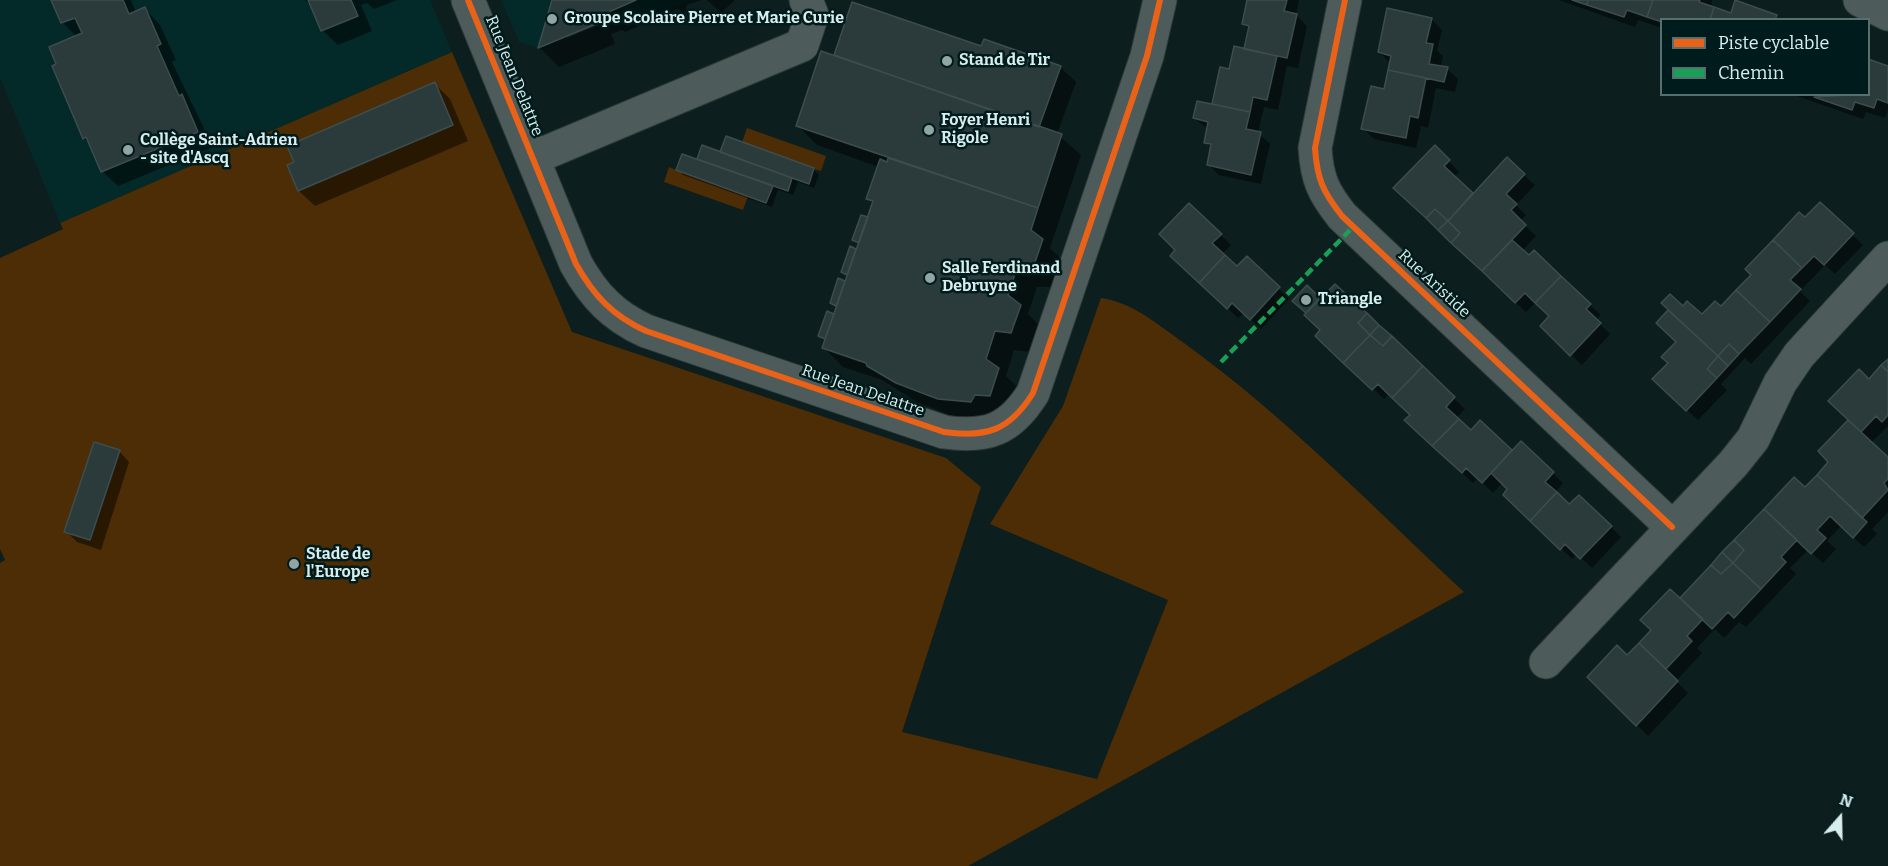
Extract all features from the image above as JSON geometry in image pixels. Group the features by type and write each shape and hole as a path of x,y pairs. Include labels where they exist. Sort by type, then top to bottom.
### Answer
{"street":[{"name":"Rue Jean Delattre","path":"468,0 576,264 588,286 606,307 623,320 646,331 944,432 979,434 1007,424 1022,411 1033,393 1147,56 1160,0"},
{"name":"Rue Jean Delattre","path":"533,159 802,45 812,15 806,0"},
{"name":"Rue Aristide","path":"1345,0 1315,148 1317,171 1324,193 1342,216 1672,527"},
{"path":"1860,0 1888,14"},
{"path":"1546,662 1733,464 1753,438 1780,383 1799,355 1888,258"}],"shaded area":[{"name":"Collège Saint-Adrien - site d'Ascq","path":"0,0 430,0 452,52 60,223 0,78"},
{"name":"Groupe Scolaire Pierre et Marie Curie","path":"501,0 692,0 658,12 628,11 619,8 604,14 603,11 593,15 596,24 538,48 519,42"},
{"path":"452,52 572,332 946,458 981,487 902,732 1097,779 1168,600 990,524 1063,406 1101,298 1124,304 1145,315 1221,371 1293,431 1464,592 968,866 0,866 0,563 5,560 0,549 0,258 63,229 60,223"},
{"path":"747,128 826,156 821,171 814,169 809,184 793,178 788,191 773,186 766,203 748,196 743,210 664,182 669,167 676,170 682,153 697,159 702,145 720,151 726,136 742,142"}],"building":[{"path":"51,0 123,0 129,14 145,7 161,44 157,46 179,96 182,94 198,132 101,172 86,137 83,139 52,66 56,64 49,47 82,33 75,18 61,23"},
{"path":"308,0 351,0 358,16 321,31"},
{"path":"552,0 636,0 604,14 603,11 592,15 596,24 538,48"},
{"path":"1247,0 1287,0 1284,11 1297,14 1287,58 1244,49 1249,26 1242,24"},
{"path":"1572,0 1588,0 1587,5"},
{"path":"1588,0 1653,0 1647,17 1627,10 1624,17 1587,5"},
{"path":"1653,0 1700,0 1699,2 1714,7 1711,18 1660,18 1660,21 1647,17"},
{"path":"1735,0 1777,15 1776,18 1711,18 1714,7 1731,13"},
{"name":"Stand de Tir","path":"852,2 981,46 984,39 1061,66 1039,127 834,55"},
{"path":"1387,8 1432,18 1426,43 1433,44 1429,64 1448,67 1444,82 1388,70 1391,56 1378,52"},
{"path":"1234,46 1277,56 1267,100 1253,97 1250,112 1212,104 1220,67 1229,69"},
{"name":"Foyer Henri Rigole","path":"821,51 1062,134 1038,208 796,126"},
{"path":"1870,60 1888,66 1888,103 1877,99 1874,108 1855,102 1852,110 1814,97 1870,96"},
{"path":"1388,70 1426,78 1418,118 1410,116 1406,138 1361,129 1371,86 1384,89"},
{"path":"435,82 453,125 298,191 287,165 294,162 287,146"},
{"path":"1197,101 1250,112 1246,129 1261,132 1251,175 1207,165 1211,144 1204,143 1208,122 1193,118"},
{"path":"726,136 814,168 809,184 720,152"},
{"path":"702,145 792,178 788,191 697,159"},
{"path":"1435,145 1450,160 1444,166 1473,193 1448,221 1435,209 1426,218 1393,188"},
{"path":"682,154 773,186 766,203 676,170"},
{"path":"1507,157 1525,174 1506,194 1517,204 1511,210 1526,225 1482,271 1451,243 1460,233 1448,221"},
{"name":"Salle Ferdinand Debruyne","path":"888,158 1038,208 1031,230 1043,239 1033,268 1017,268 1008,295 1021,305 1011,333 995,331 986,359 999,368 990,396 975,395 971,402 938,399 896,383 867,366 866,363 822,348 873,201 866,199 880,159 887,162"},
{"path":"1820,202 1854,233 1824,265 1814,256 1802,268 1773,240 1799,212 1805,217"},
{"path":"1189,203 1222,234 1212,243 1225,255 1199,283 1170,256 1175,250 1159,234"},
{"path":"1435,209 1448,221 1438,230 1426,218"},
{"path":"861,215 868,217 859,243 852,240"},
{"path":"1448,221 1460,233 1451,243 1438,230"},
{"path":"1512,240 1529,255 1534,250 1561,276 1535,303 1525,293 1515,303 1482,271"},
{"path":"1773,240 1802,268 1790,280 1801,289 1770,322 1736,290 1751,275 1745,269"},
{"path":"850,246 856,249 847,275 841,272"},
{"path":"1225,255 1237,266 1247,256 1280,287 1250,320 1232,303 1227,309 1199,283"},
{"path":"1561,276 1591,304 1586,309 1601,323 1570,356 1540,326 1549,316 1535,303"},
{"path":"838,278 845,281 836,306 830,303"},
{"path":"1335,284 1367,313 1358,323 1370,335 1343,363 1315,336 1320,330 1304,315"},
{"name":"Triangle","path":"1307,285 1320,298 1306,313 1292,301"},
{"path":"1736,290 1770,322 1739,354 1729,344 1718,356 1661,303 1670,294 1683,306 1687,301 1702,314 1715,301 1721,306"},
{"path":"1668,310 1718,356 1707,369 1717,378 1686,411 1652,379 1668,363 1661,357 1676,342 1656,323"},
{"path":"827,311 834,314 825,339 818,336"},
{"path":"1367,313 1379,325 1370,335 1358,323"},
{"path":"1379,325 1392,336 1383,346 1370,335"},
{"path":"1370,335 1383,346 1392,336 1423,366 1392,398 1378,384 1372,390 1343,363"},
{"path":"1729,344 1739,354 1728,366 1718,356"},
{"path":"1718,356 1728,366 1717,378 1707,369"},
{"path":"1888,359 1888,372 1881,365"},
{"path":"1881,365 1888,372 1888,415 1882,422 1876,416 1861,432 1828,401 1859,369 1869,379"},
{"path":"1423,366 1455,397 1446,407 1459,419 1432,446 1404,420 1410,415 1392,398"},
{"path":"1459,419 1471,430 1480,420 1512,450 1482,483 1466,468 1462,473 1432,446"},
{"path":"1848,420 1888,457 1888,479 1884,483 1888,490 1862,518 1817,475 1828,462 1818,451"},
{"path":"1521,441 1554,472 1545,482 1557,492 1530,521 1503,495 1507,489 1491,473"},
{"path":"94,442 120,450 90,540 64,532"},
{"path":"1817,475 1867,522 1853,538 1830,516 1817,530 1826,538 1811,554 1764,509 1794,477 1805,487"},
{"path":"1557,492 1569,504 1579,495 1612,526 1580,559 1565,544 1560,550 1530,521"},
{"path":"1764,509 1797,540 1781,557 1786,562 1761,589 1733,563 1744,550 1734,540"},
{"path":"1734,540 1744,550 1733,563 1722,552"},
{"path":"1722,552 1733,563 1721,574 1711,565"},
{"path":"1733,563 1761,589 1734,618 1728,612 1712,629 1680,598 1711,565 1721,574"},
{"path":"1670,589 1703,619 1687,636 1692,641 1666,669 1639,643 1651,630 1640,620"},
{"path":"1639,643 1678,681 1636,726 1587,677 1617,645 1627,655"}],"marked path":[{"path":"1221,362 1353,227"}],"cycle path":[{"path":"468,0 576,264 597,295 614,312 646,331 944,432 959,434 973,434 996,429 1015,416 1033,393 1147,56 1160,0"},
{"path":"1345,0 1315,148 1319,177 1330,200 1342,216 1672,527"}],"place":[{"name":"Groupe Scolaire Pierre et Marie Curie","path":"552,19"},
{"name":"Stand de Tir","path":"947,61"},
{"name":"Foyer Henri Rigole","path":"929,130"},
{"name":"Collège Saint-Adrien - site d'Ascq","path":"128,150"},
{"name":"Salle Ferdinand Debruyne","path":"930,278"},
{"name":"Triangle","path":"1306,300"},
{"name":"Stade de l'Europe","path":"294,564"}]}
